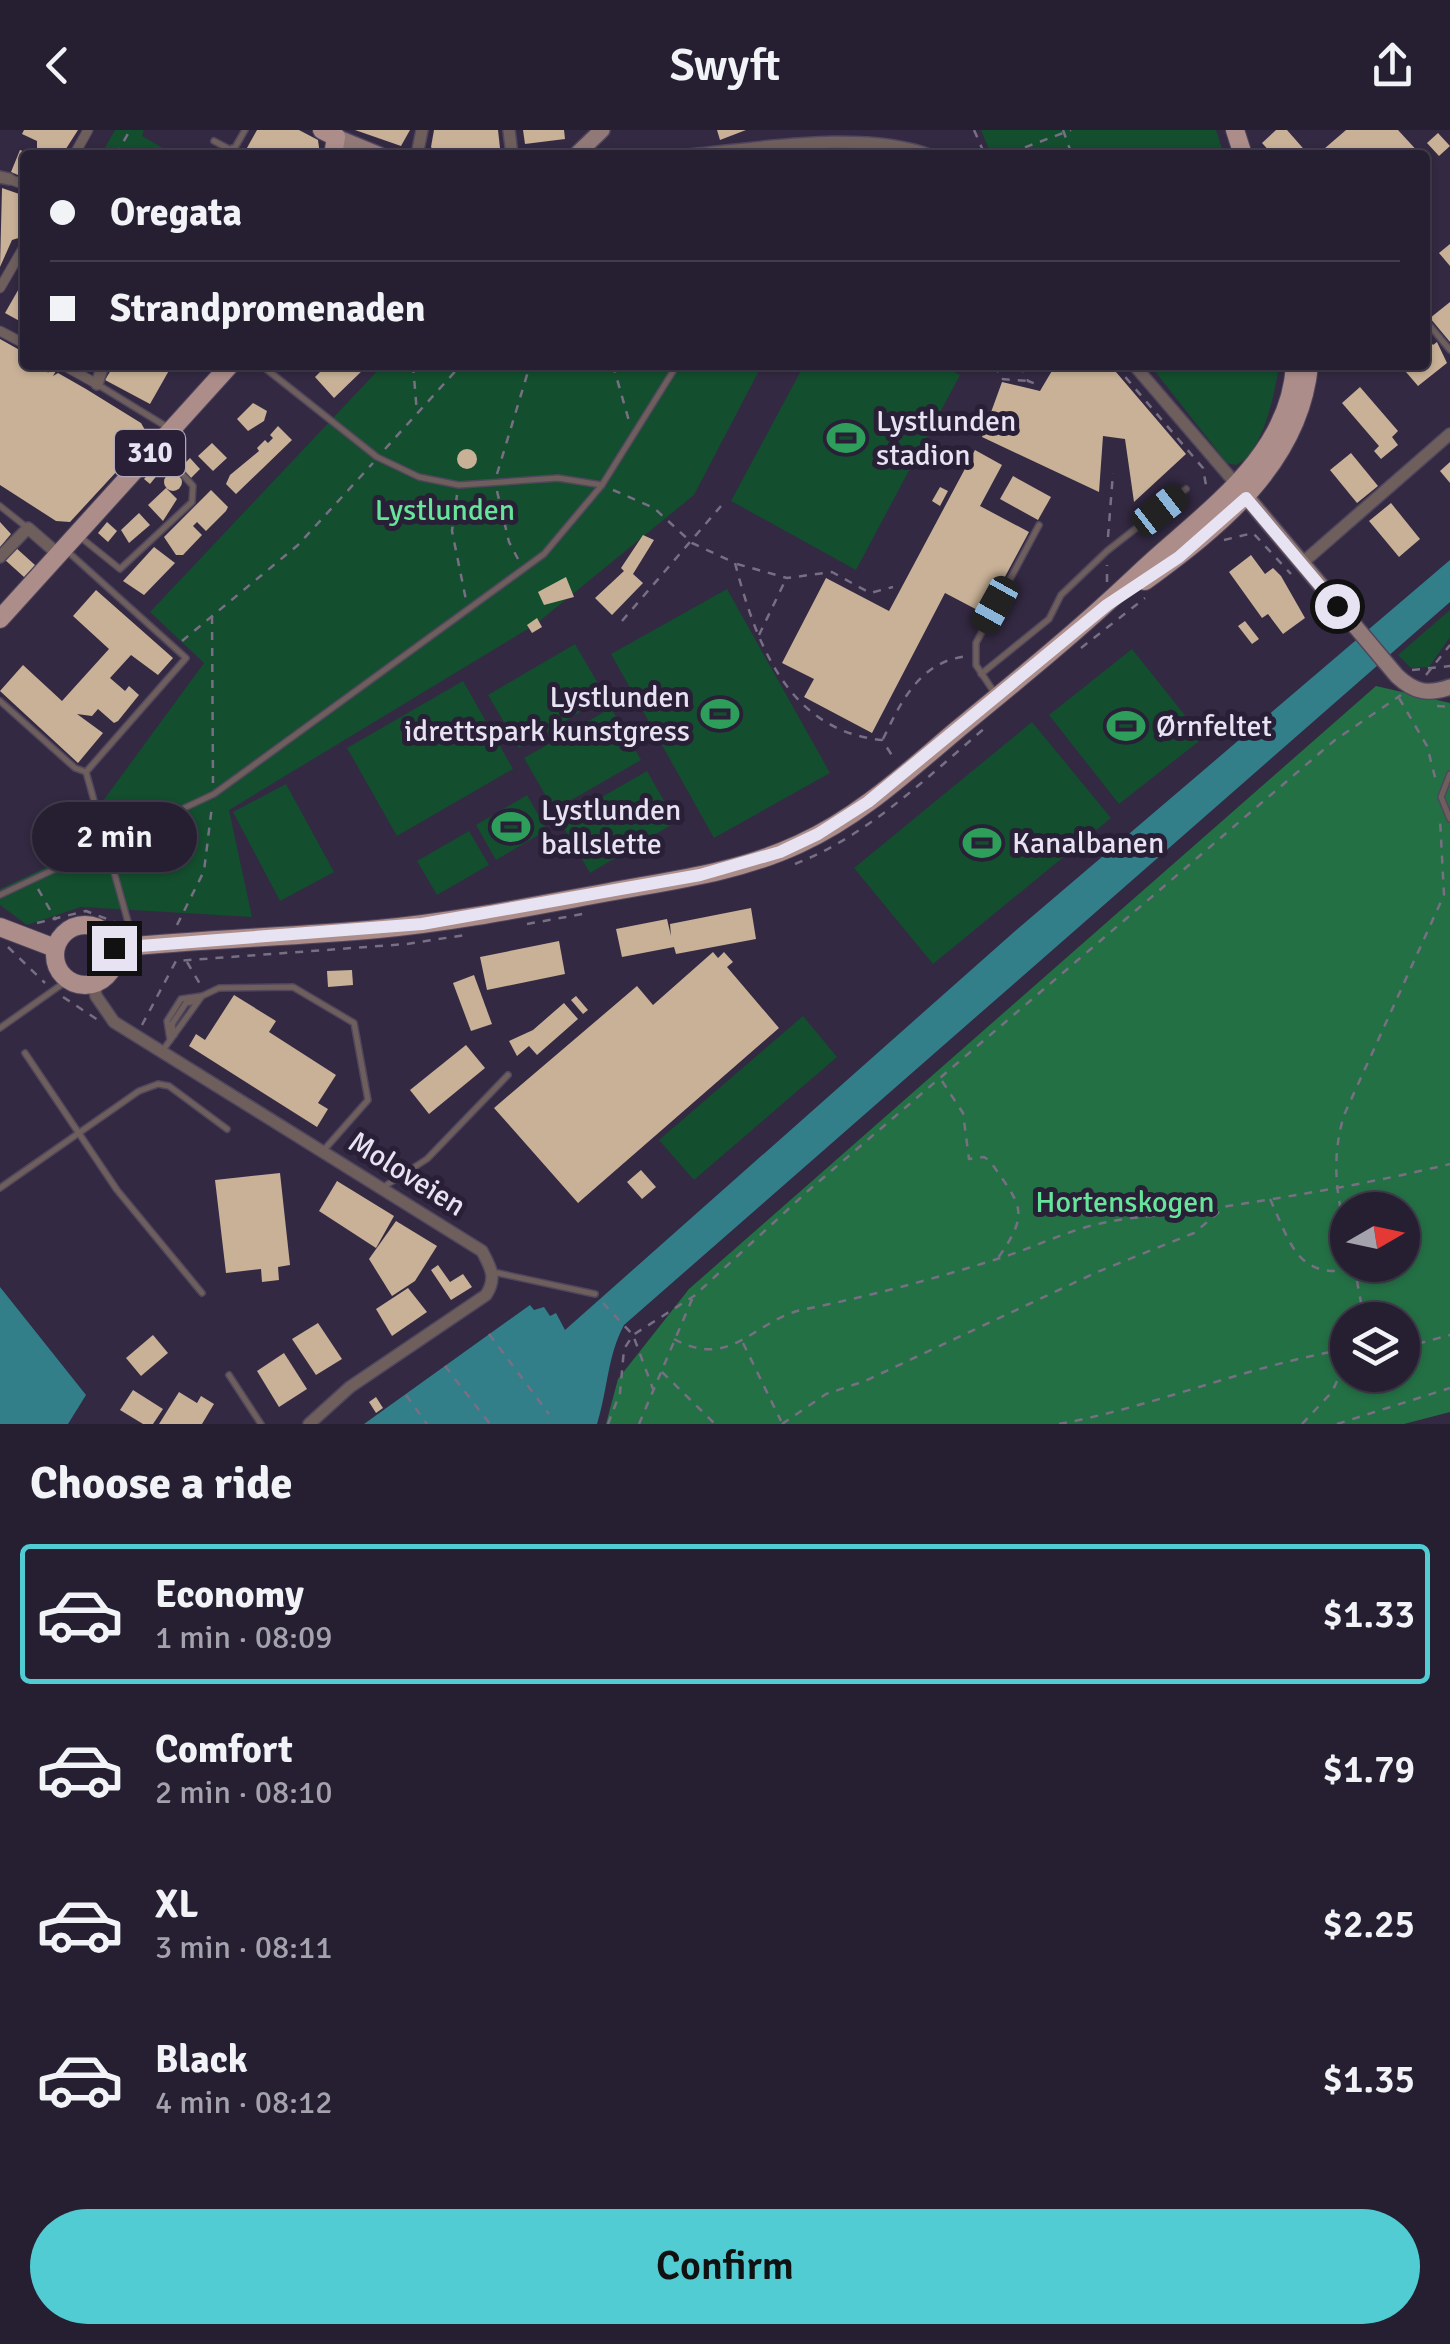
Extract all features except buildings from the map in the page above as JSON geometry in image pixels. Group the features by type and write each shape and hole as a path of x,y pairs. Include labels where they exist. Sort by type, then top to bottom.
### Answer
{"main road":[{"path":"581,150 602,130"},
{"path":"331,141 362,150"},
{"name":"310","path":"0,619 225,370"},
{"path":"1241,491 1279,426 1293,388 1295,370"},
{"path":"114,948 422,924 700,875 758,861 809,839 850,815 906,773 998,697 1102,598 1241,491 1291,431 1302,404 1308,370"},
{"path":"1241,491 1356,629 1401,672 1406,693 1450,687"},
{"path":"84,925 103,932 114,948 113,966 94,984 68,980 57,966 55,948 66,932 84,925"},
{"path":"0,927 55,948"}],"street":[{"path":"803,150 899,145 914,150"},
{"path":"0,288 20,254"},
{"path":"71,370 97,384 101,370"},
{"path":"1138,370 1241,491"},
{"path":"1300,564 1450,434"},
{"path":"0,557 28,528 66,546"},
{"name":"Moloveien","path":"94,984 103,1008 136,1037 482,1251 493,1272"},
{"path":"309,1424 350,1388 486,1296 494,1284 493,1272"}],"lane":[{"path":"214,141 228,150"},
{"path":"1430,326 1450,350"},
{"path":"266,370 377,457 419,477 460,485 558,478 602,485"},
{"path":"0,895 214,794 524,570 544,554 602,485 674,370"},
{"path":"97,384 172,429"},
{"path":"66,546 120,570 192,502 193,486 156,446"},
{"path":"981,674 1048,619 1060,595 1107,551 1186,489"},
{"path":"0,506 28,528"},
{"path":"998,697 981,674 975,656 980,631 1039,525"},
{"path":"66,546 185,653 183,663 86,772"},
{"path":"0,701 76,768 86,772"},
{"path":"86,772 130,929"},
{"path":"1450,774 1441,797 1450,819"},
{"path":"0,1028 68,980"},
{"path":"172,1037 167,1021 181,999 203,997 220,988 293,987 354,1023 368,1100 323,1151"},
{"path":"162,1051 203,997"},
{"path":"25,1053 117,1190 202,1293"},
{"path":"383,1188 428,1159 508,1075"},
{"path":"0,1188 139,1090 158,1084 169,1086 227,1129"},
{"path":"493,1272 595,1294"},
{"path":"229,1375 262,1424"}],"path":[{"path":"1017,150 1071,130"},
{"path":"414,370 418,415"},
{"path":"178,646 298,546 457,370"},
{"path":"524,570 509,542 495,480 528,370"},
{"path":"614,370 634,438"},
{"path":"997,370 1001,378 1040,386"},
{"path":"1022,370 1028,381"},
{"path":"1119,370 1203,468 1208,481 1204,499"},
{"path":"1102,598 1107,584 1113,473"},
{"path":"460,485 452,531 470,610"},
{"path":"602,485 654,508 692,542 736,563 786,578 832,572 870,593 893,587"},
{"path":"622,620 720,506"},
{"path":"1214,546 1231,535 1254,532 1300,584"},
{"path":"736,563 758,635 778,673 808,714 862,738 882,740 906,773"},
{"path":"1085,572 1102,598"},
{"path":"1107,584 1120,572"},
{"path":"758,635 786,578"},
{"path":"1076,653 1152,592"},
{"path":"608,1424 620,1392 624,1349 631,1334 694,1296 1335,740 1406,693 1450,645"},
{"path":"882,740 913,684 943,661 975,656"},
{"path":"1401,672 1450,666"},
{"path":"1406,693 1427,746 1438,793"},
{"path":"791,866 819,854 888,811 988,726"},
{"path":"1335,1192 1336,1144 1344,1114 1444,896 1439,811"},
{"path":"32,879 56,920"},
{"path":"32,924 86,911 130,929"},
{"path":"515,926 590,912"},
{"path":"136,1037 176,961 407,944 479,932"},
{"path":"186,960 203,997"},
{"path":"942,1080 963,1114 969,1159 984,1157 990,1161 1018,1202 1018,1228 997,1260"},
{"path":"674,1339 693,1350 714,1350 743,1341 781,1316 802,1309 848,1302 997,1260 1098,1224 1334,1188 1450,1164"},
{"path":"1270,1198 1306,1264 1330,1274"},
{"path":"743,1341 782,1424 826,1394 866,1381 1095,1273 1194,1234 1227,1206"},
{"path":"595,1294 631,1334 653,1390"},
{"path":"639,1424 694,1296"},
{"path":"490,1334 549,1414"},
{"path":"1420,1343 1450,1335"},
{"path":"1059,1424 1172,1396 1279,1360 1330,1353"},
{"path":"445,1366 490,1424"},
{"path":"661,1371 715,1424"},
{"path":"1337,1424 1450,1388"},
{"path":"1302,1424 1332,1392"},
{"path":"406,1395 427,1424"}],"green space":[{"path":"115,130 144,130 142,136 166,150 104,150"},
{"path":"981,130 1216,130 1222,150 989,150"},
{"name":"Lystlunden","path":"378,370 759,370 694,495 536,624 229,810 252,917 81,907 27,925 0,905 0,889 95,844 89,820 204,663 150,612"},
{"name":"Lystlunden stadion","path":"801,370 950,370 960,375 856,570 731,501"},
{"path":"1154,370 1278,370 1266,421 1254,448 1236,465 1227,463"},
{"name":"Lystlunden idrettspark kunstgress","path":"727,589 830,773 714,838 611,654"},
{"path":"1450,610 1450,637 1429,667 1411,668 1398,655"},
{"path":"575,644 606,697 519,748 488,695"},
{"name":"Ørnfeltet","path":"1132,649 1203,738 1119,804 1049,715"},
{"path":"463,681 513,769 397,836 347,748"},
{"name":"Hortenskogen","path":"1376,686 1450,703 1450,1412 1404,1424 606,1424 618,1379 689,1289"},
{"path":"611,708 641,760 554,810 524,758"},
{"name":"Kanalbanen","path":"1032,722 1111,818 933,964 854,868"},
{"path":"647,771 676,822 590,873 560,821"},
{"path":"286,784 334,872 280,901 233,812"},
{"name":"Lystlunden ballslette","path":"527,795 547,830 496,860 476,825"},
{"path":"469,831 489,865 437,895 417,861"},
{"path":"803,1016 837,1057 694,1180 659,1140"}],"shaded area":[{"path":"1450,560 1450,602 624,1325 614,1349 597,1424 364,1424 530,1305 534,1310 544,1307 550,1316 556,1313 565,1330 1014,932"},
{"path":"0,1287 86,1395 68,1424 0,1424"}],"place":[{"name":"Lystlunden stadion","path":"846,438"},
{"name":"Lystlunden idrettspark kunstgress","path":"720,714"},
{"name":"Ørnfeltet","path":"1126,726"},
{"name":"Lystlunden ballslette","path":"511,827"},
{"name":"Kanalbanen","path":"982,843"}],"route":[{"path":"114,948 422,924 700,875 758,861 818,834 868,802 1107,605 1179,557 1246,498 1337,606"}]}
